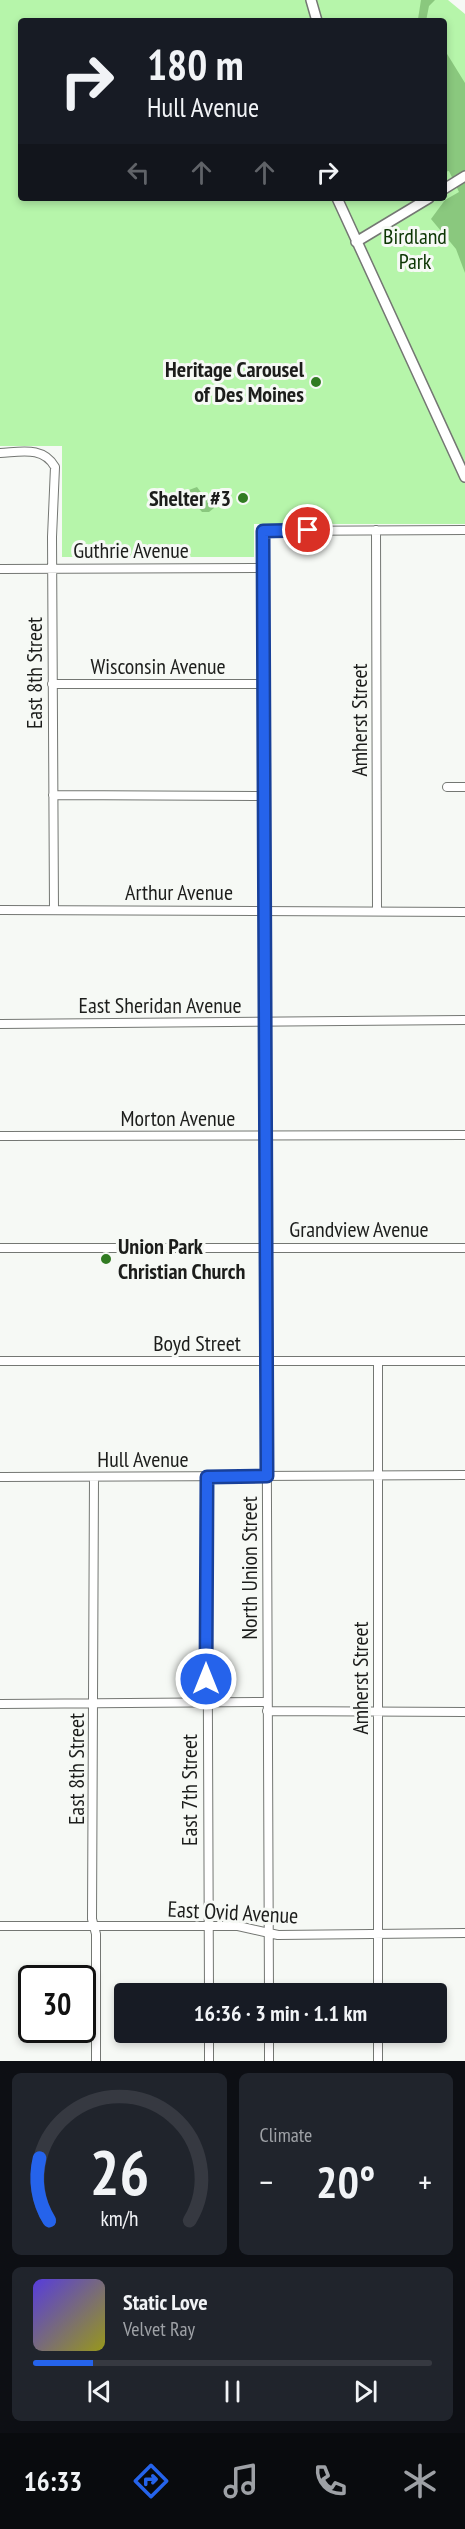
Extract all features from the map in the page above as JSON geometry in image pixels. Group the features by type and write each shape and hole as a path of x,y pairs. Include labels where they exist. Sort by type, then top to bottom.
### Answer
{"street":[{"path":"311,0 316,18"},
{"path":"448,186 465,176"},
{"path":"338,201 465,477"},
{"path":"356,242 424,201"},
{"name":"East 8th Street","path":"0,453 32,452 45,455 55,467 52,568 54,910"},
{"path":"376,530 465,530"},
{"name":"North Union Street","path":"269,1983 263,531 376,530"},
{"name":"Amherst Street","path":"376,530 377,910"},
{"name":"Guthrie Avenue","path":"0,569 262,568"},
{"name":"Wisconsin Avenue","path":"52,684 263,684"},
{"path":"447,787 465,787"},
{"path":"53,795 263,796"},
{"name":"Arthur Avenue","path":"0,910 465,912"},
{"name":"East Sheridan Avenue","path":"0,1024 465,1020"},
{"name":"Morton Avenue","path":"0,1136 465,1135"},
{"name":"Grandview Avenue","path":"0,1248 265,1246 465,1248"},
{"name":"Boyd Street","path":"0,1361 465,1361"},
{"name":"Amherst Street","path":"378,1362 378,1983"},
{"name":"Hull Avenue","path":"0,1477 465,1475"},
{"name":"East 8th Street","path":"94,1477 96,2061"},
{"name":"East 7th Street","path":"207,1477 206,1702 209,1983"},
{"path":"0,1704 206,1702 378,1711 465,1712"},
{"name":"East Ovid Avenue","path":"0,1926 238,1926 278,1935 465,1934"},
{"path":"209,2043 209,2061"},
{"path":"269,2043 269,2061"},
{"path":"378,2043 378,2061"}],"green space":[{"name":"Birdland Park","path":"0,0 448,0 465,14 465,524 254,524 254,557 62,557 62,446 0,446"}],"shaded area":[{"path":"421,0 435,0 429,6 427,18 418,18"},
{"path":"447,54 465,83 465,273 456,249 431,219 444,201 459,192 449,171 447,171"},
{"path":"197,487 203,495 213,500 214,508 209,512 202,512 189,497 189,490"}],"place":[{"name":"Heritage Carousel of Des Moines","path":"316,382"},
{"name":"Shelter #3","path":"243,498"},
{"name":"Union Park Christian Church","path":"106,1259"}],"route":[{"path":"206,1679 207,1477 256,1478 267,1476 263,531 308,530"}]}
